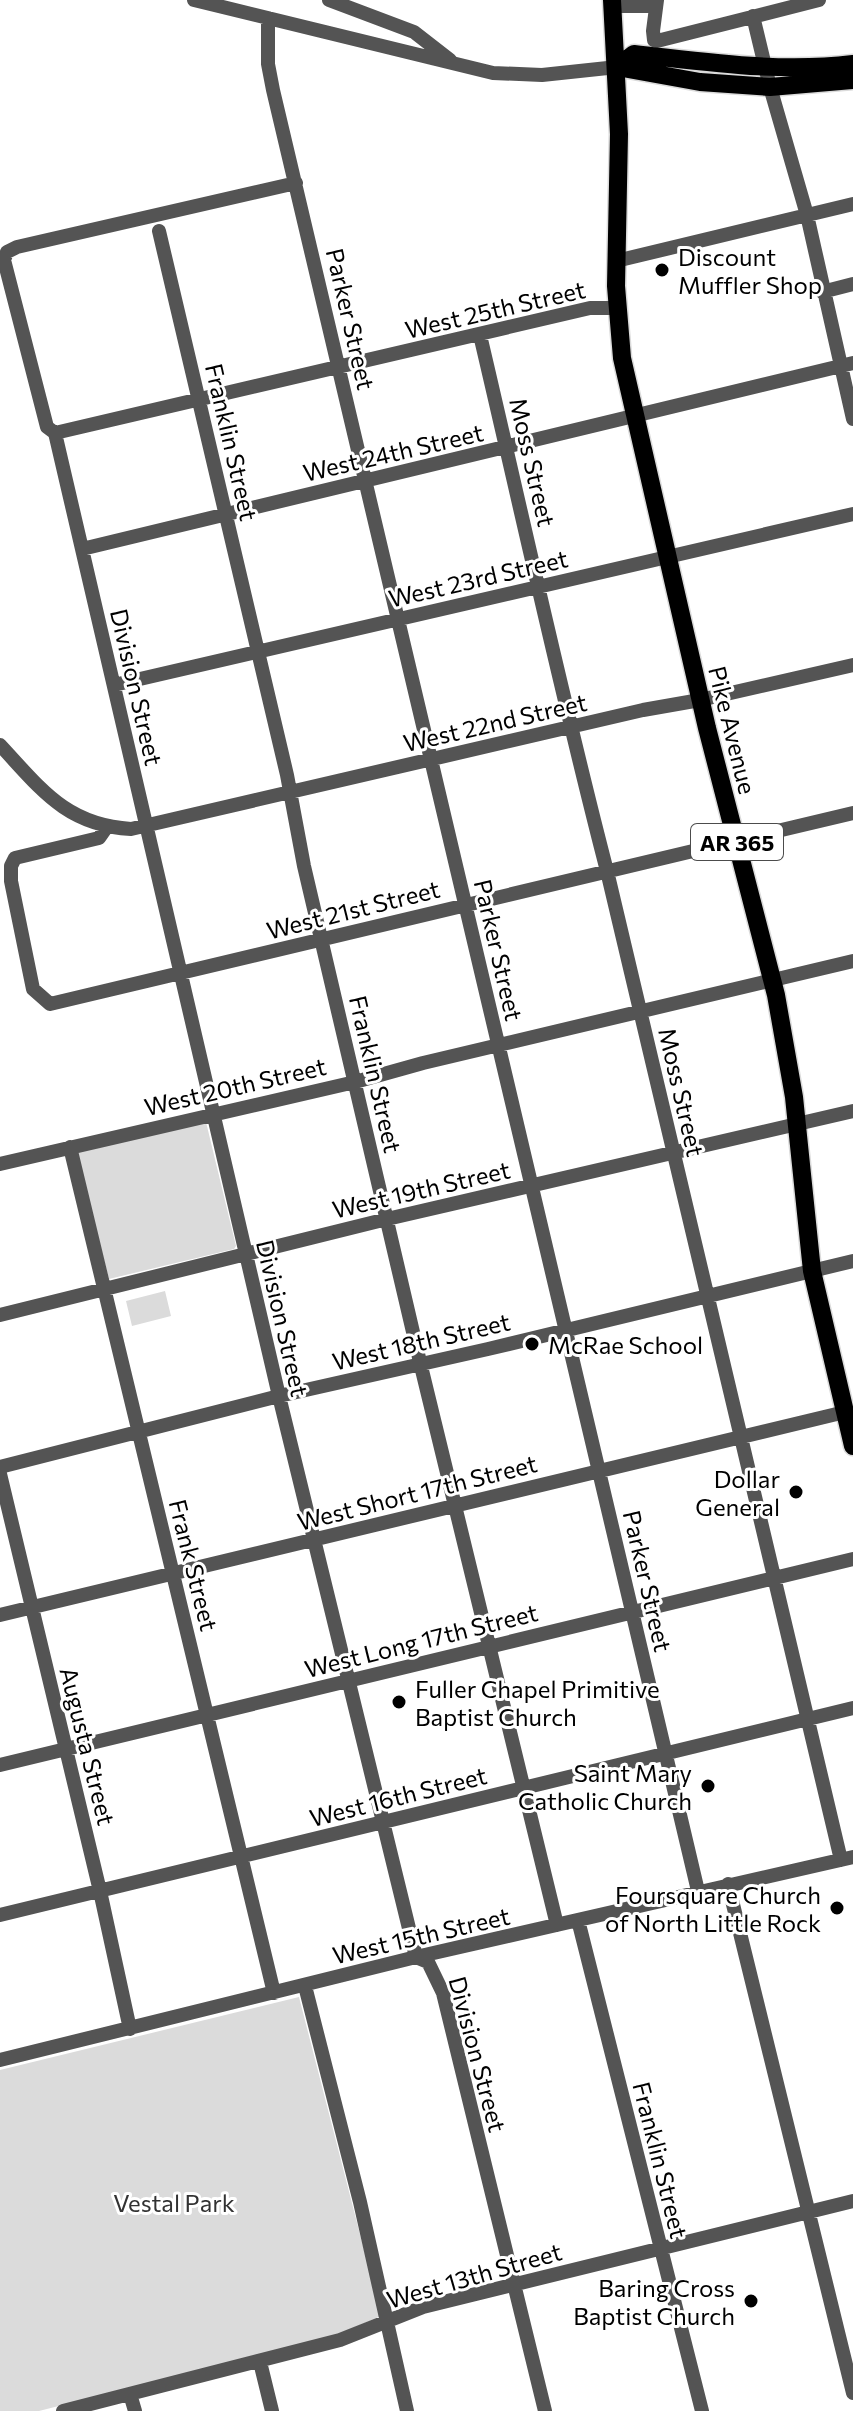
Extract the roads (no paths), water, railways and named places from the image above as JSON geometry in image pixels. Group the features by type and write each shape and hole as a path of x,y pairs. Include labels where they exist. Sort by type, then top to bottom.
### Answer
{"main road":[{"name":"AR 365","path":"612,3 617,67"},
{"path":"617,67 634,54 716,65 799,69 853,64"},
{"path":"617,67 700,82 770,87 853,80"},
{"name":"Pike Avenue","path":"617,67 616,261 622,358 700,700 772,980 786,1046 797,1123 812,1271 853,1446"}],"street":[{"path":"194,0 457,65 524,76 617,67"},
{"path":"329,0 414,32 457,65"},
{"path":"612,3 656,3 653,31 654,40 657,41 819,0"},
{"path":"753,16 807,215 822,292 847,365 853,419"},
{"name":"Parker Street","path":"268,18 268,64 698,1891"},
{"name":"Division Street","path":"296,183 31,243 9,251 4,260 47,427 55,433 279,1396 416,1957 428,1962 443,1993 545,2411"},
{"path":"616,261 853,204"},
{"name":"Franklin Street","path":"159,231 259,652 420,1362 557,1925"},
{"path":"822,292 853,284"},
{"name":"West 25th Street","path":"55,433 590,308 617,308"},
{"name":"Moss Street","path":"480,335 570,727 607,871 817,1759 847,1858"},
{"name":"West 24th Street","path":"82,549 847,365"},
{"name":"West 23rd Street","path":"114,685 853,514"},
{"name":"West 22nd Street","path":"106,828 148,826 570,727 853,665"},
{"path":"0,745 54,802 78,817 106,828"},
{"name":"West 21st Street","path":"106,828 99,838 15,858 11,866 11,881 33,989 50,1004 853,813"},
{"name":"West 20th Street","path":"0,1164 355,1082 853,961"},
{"name":"West 19th Street","path":"0,1315 387,1219 853,1111"},
{"name":"Frank Street","path":"70,1147 274,1993"},
{"name":"West 18th Street","path":"0,1467 279,1396 853,1261"},
{"name":"West Short 17th Street","path":"0,1615 845,1412"},
{"name":"Augusta Street","path":"0,1474 130,2029"},
{"name":"West Long 17th Street","path":"0,1765 853,1559"},
{"name":"West 16th Street","path":"0,1915 853,1708"},
{"name":"West 15th Street","path":"0,2060 416,1957 847,1858"},
{"path":"728,1884 853,2393"},
{"name":"Franklin Street","path":"578,1920 702,2411"},
{"path":"305,1986 407,2411"},
{"name":"West 13th Street","path":"63,2411 352,2336 423,2307 853,2201"},
{"path":"260,2362 272,2411"},
{"path":"130,2394 135,2411"}],"place":[{"name":"Discount Muffler Shop","path":"662,270"},
{"name":"McRae School","path":"532,1344"},
{"name":"Dollar General","path":"796,1492"},
{"name":"Fuller Chapel Primitive Baptist Church","path":"399,1702"},
{"name":"Saint Mary Catholic Church","path":"708,1786"},
{"name":"Foursquare Church of North Little Rock","path":"837,1908"},
{"name":"Baring Cross Baptist Church","path":"751,2301"}],"park label":[{"name":"Vestal Park","path":"174,2202"}]}
